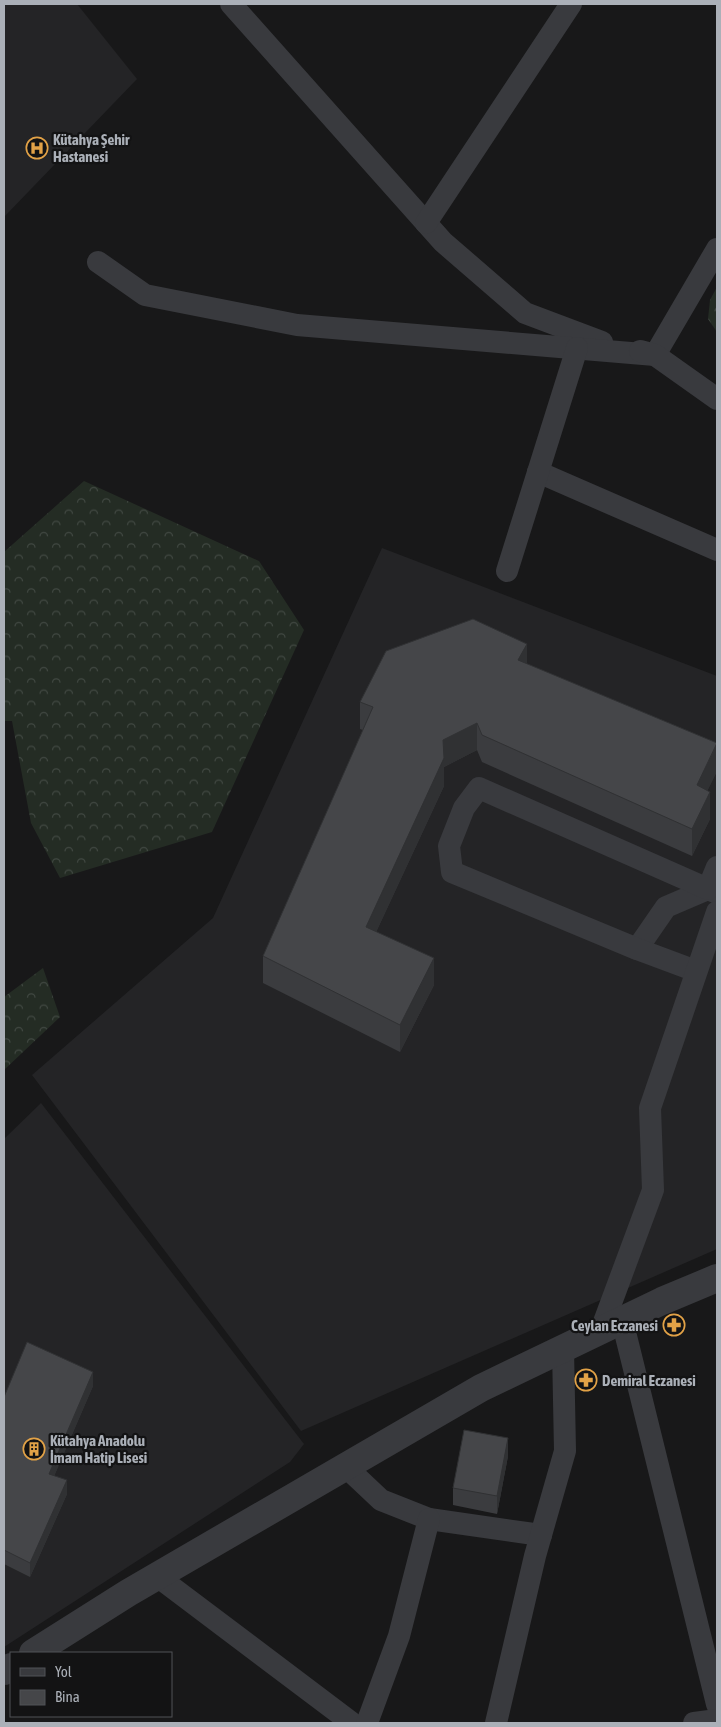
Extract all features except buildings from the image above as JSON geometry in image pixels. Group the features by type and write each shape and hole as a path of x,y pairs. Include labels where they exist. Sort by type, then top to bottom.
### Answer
{"street":[{"path":"426,223 571,4"},
{"path":"242,8 443,242 525,313 589,339 655,355 717,399"},
{"path":"655,355 717,249"},
{"path":"98,262 145,295 297,325 655,355"},
{"path":"507,571 576,348"},
{"path":"538,472 717,550"},
{"path":"696,971 637,949 452,872 449,846 464,808 479,788 713,891"},
{"path":"713,891 717,867"},
{"path":"637,949 666,908 713,891"},
{"path":"717,912 650,1108 653,1190 611,1325 717,1704"},
{"path":"35,1652 157,1576 481,1388 611,1325 717,1278"},
{"path":"496,1723 541,1535 565,1451 562,1349"},
{"path":"346,1467 381,1500 429,1519 541,1535"},
{"path":"367,1723 399,1636 429,1519"},
{"path":"157,1576 352,1723"},
{"path":"694,1723 717,1720"}],"shaded area":[{"name":"Kütahya Şehir Hastanesi","path":"4,4 77,4 137,79 4,217"},
{"path":"382,548 717,676 717,1249 301,1431 32,1075 213,918"},
{"path":"41,1103 304,1444 290,1462 4,1647 4,1139"}],"green space":[{"path":"717,287 717,332 708,319 710,300"},
{"path":"84,481 259,561 304,630 212,832 60,878 31,823 12,721 4,721 4,552"},
{"path":"43,968 60,1017 4,1070 4,997"}],"place":[{"name":"Kütahya Şehir Hastanesi","path":"37,148"},
{"name":"Ceylan Eczanesi","path":"674,1325"},
{"name":"Demiral Eczanesi","path":"586,1380"},
{"name":"Kütahya Anadolu İmam Hatip Lisesi","path":"34,1449"}]}
